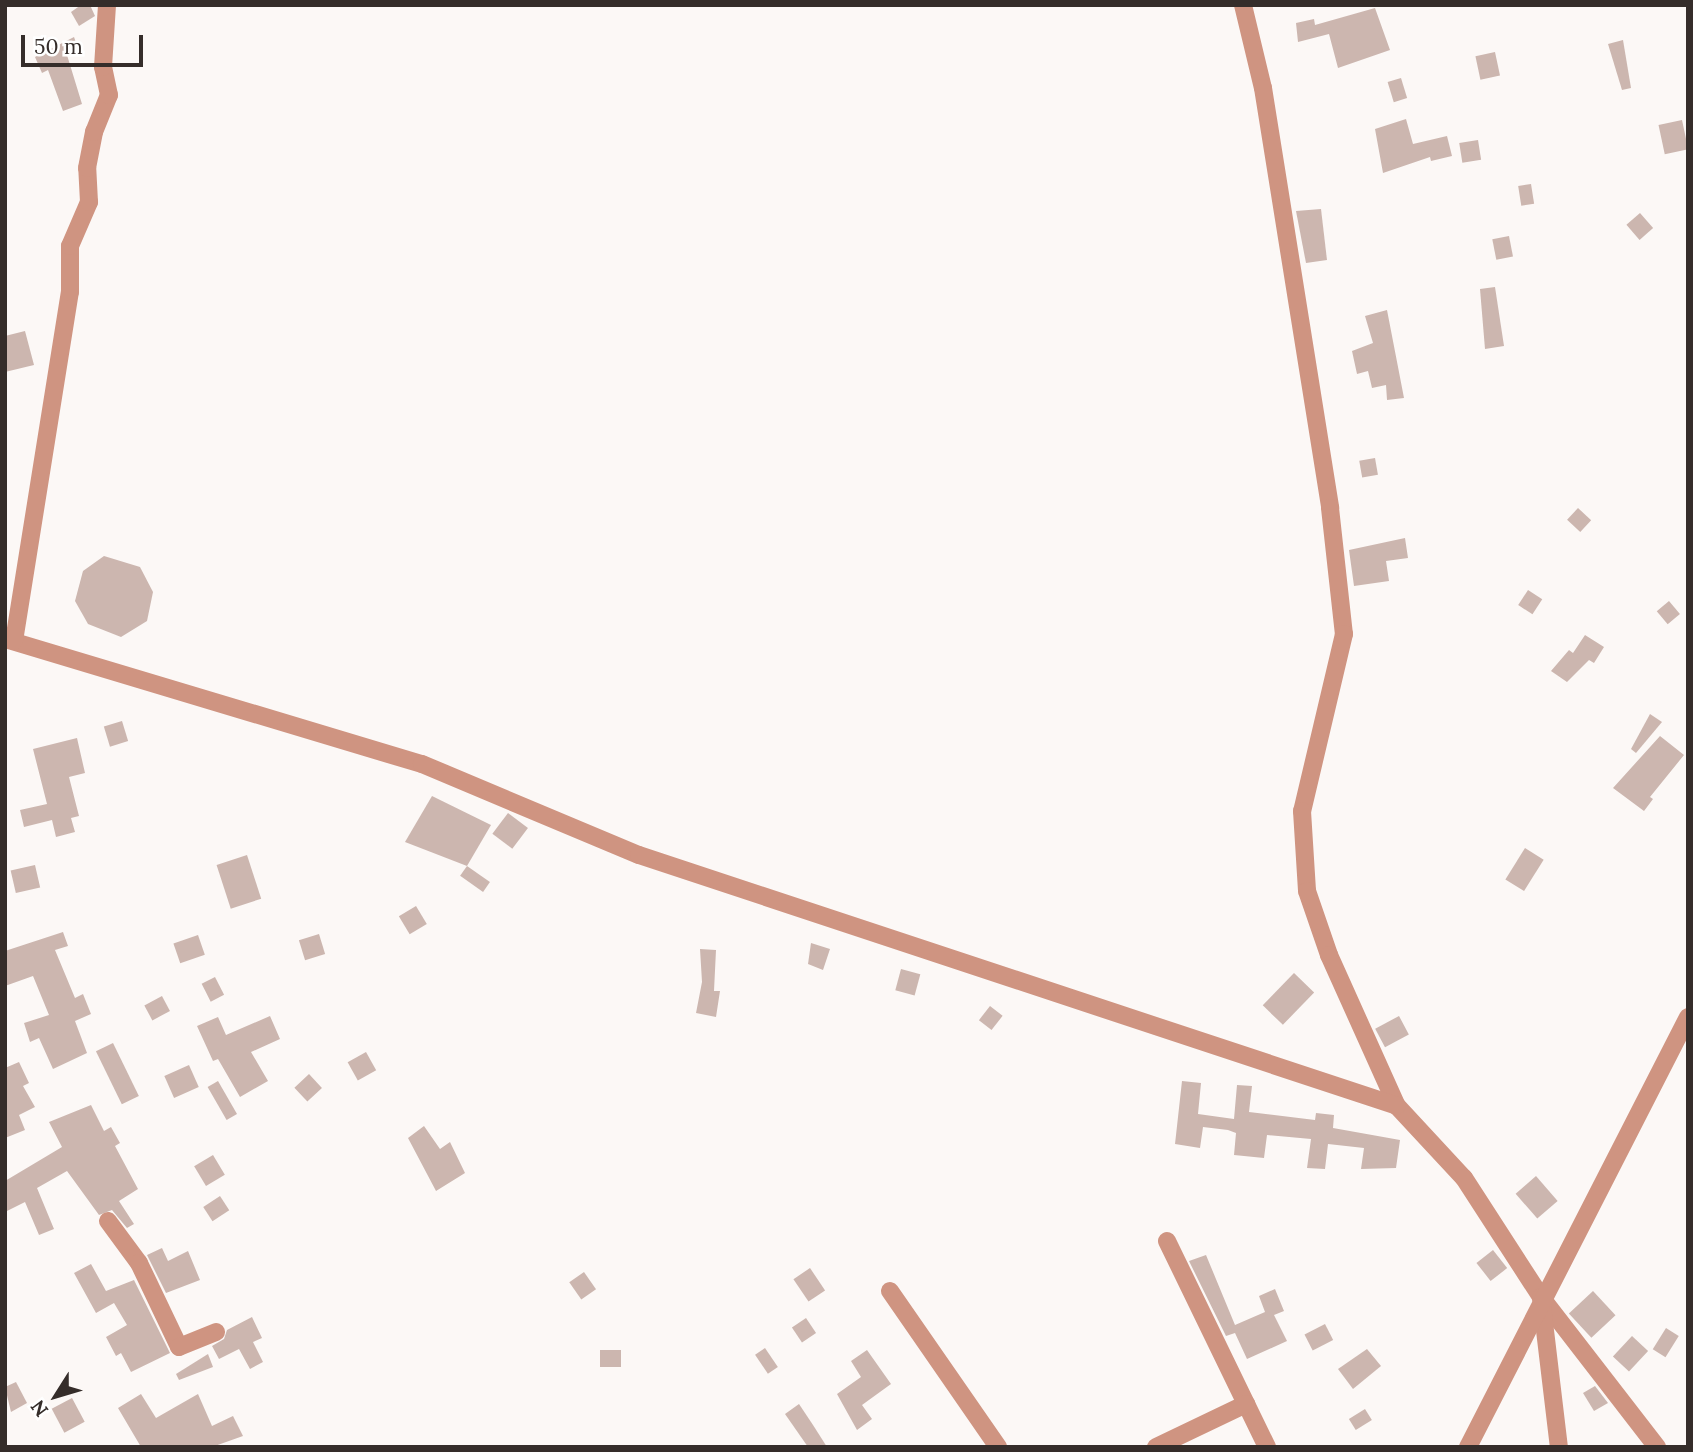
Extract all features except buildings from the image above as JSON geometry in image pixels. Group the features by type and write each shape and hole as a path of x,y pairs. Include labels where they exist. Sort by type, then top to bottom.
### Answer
{"street":[{"path":"107,5 103,67 109,95 94,132 87,168 89,202 71,246 70,292 10,640 422,764 639,855 1397,1106"},
{"path":"1243,5 1265,102 1330,508 1344,634 1302,811 1307,891 1329,955 1397,1106 1464,1178 1541,1297 1657,1447"},
{"path":"1468,1447 1541,1297 1688,1017"},
{"path":"108,1221 139,1263 179,1347 216,1332"},
{"path":"1167,1241 1267,1447"},
{"path":"890,1291 998,1447"},
{"path":"1541,1297 1559,1447"},
{"path":"1156,1447 1245,1404"}]}
